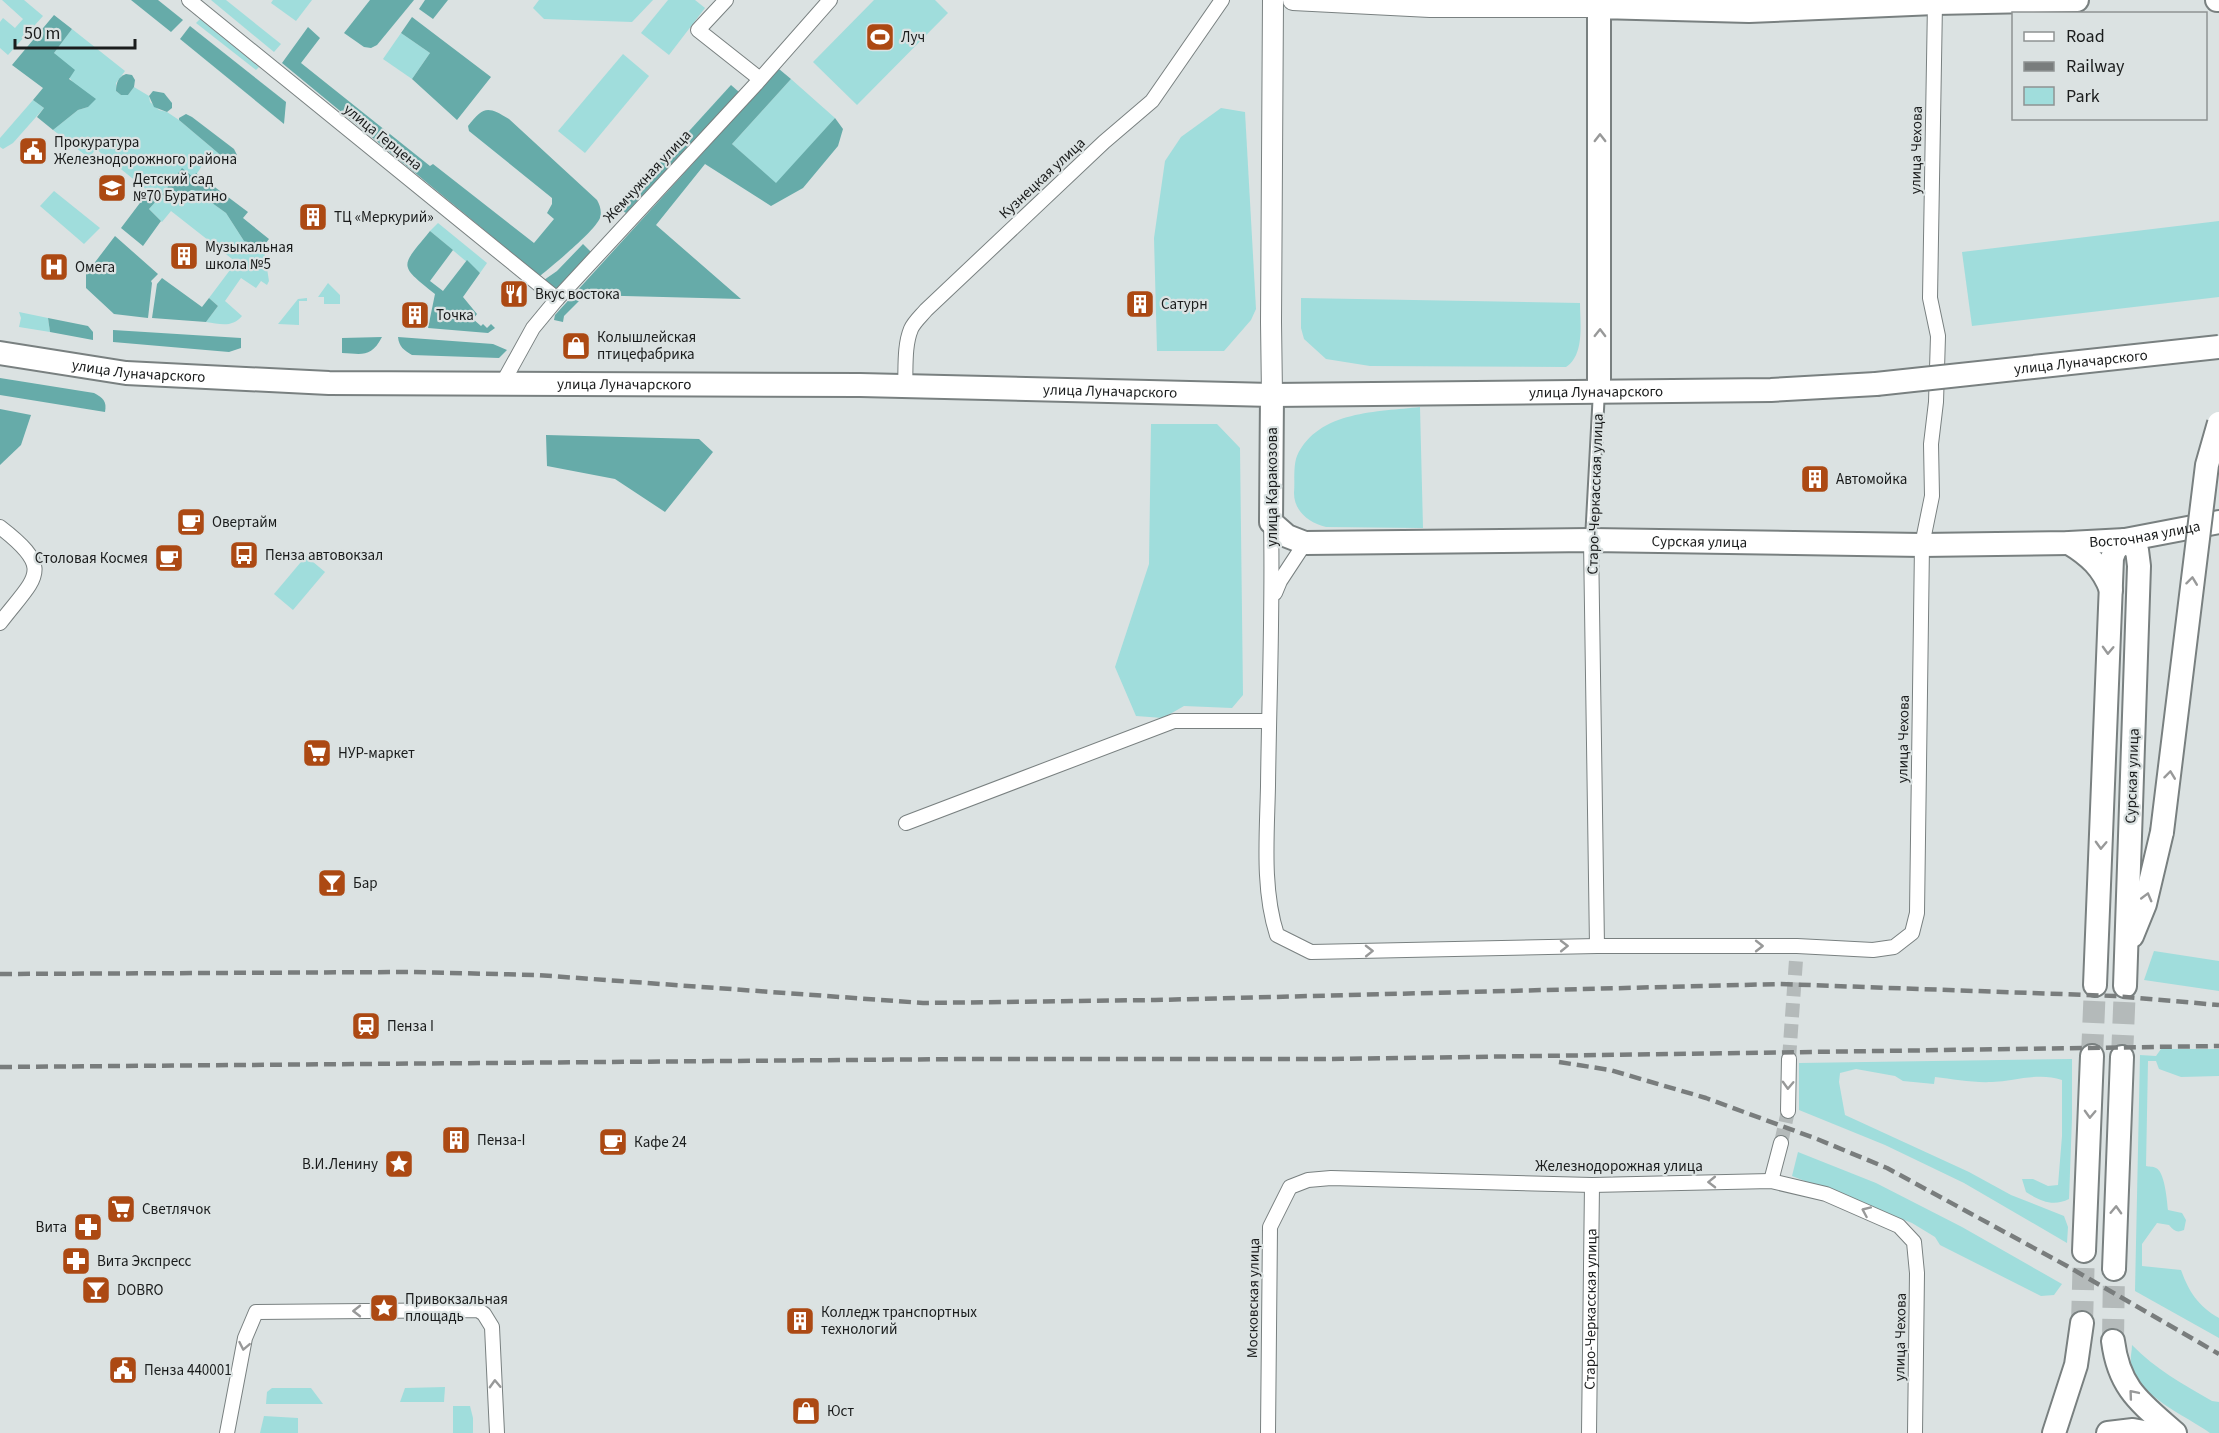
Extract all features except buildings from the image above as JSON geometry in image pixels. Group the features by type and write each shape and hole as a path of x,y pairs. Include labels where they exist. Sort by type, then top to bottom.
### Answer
{"main road":[{"name":"улица Каракозова","path":"1271,522 1273,0"},
{"path":"1293,0 1430,7 1599,7 1749,11 2077,0"},
{"name":"Старо-Черкасская улица","path":"1599,7 1599,391"},
{"name":"улица Луначарского","path":"0,353 137,373 318,383 905,386 1272,395 1771,390 1876,384 2219,348"},
{"path":"2126,951 2145,904 2162,832 2207,465 2219,423"},
{"name":"Сурская улица","path":"1271,522 1287,536 1305,543 1591,540 1922,545 2069,543"},
{"name":"Восточная улица","path":"2069,543 2125,540 2219,522"},
{"name":"Сурская улица","path":"2139,566 2147,547 2161,532"},
{"name":"Сурская улица","path":"2095,985 2112,558 2115,550 2125,540 2137,550 2139,566 2125,986"},
{"path":"2069,543 2091,558 2106,577 2111,591"},
{"path":"2084,1251 2092,1056"},
{"path":"2114,1269 2122,1057"},
{"path":"2054,1433 2076,1365 2082,1323"},
{"path":"2113,1341 2116,1362 2126,1386 2141,1403 2175,1433"},
{"path":"2108,1433 2133,1430 2149,1433"}],"street":[{"name":"улица Герцена","path":"189,0 557,299"},
{"path":"726,0 698,30 760,79"},
{"name":"Жемчужная улица","path":"502,384 534,328 557,299 830,0"},
{"name":"Кузнецкая улица","path":"905,386 906,354 910,330 914,324 926,310 1104,142 1152,101 1222,0"},
{"name":"улица Чехова","path":"1797,946 1873,950 1894,947 1912,933 1917,913 1922,545 1932,496 1931,444 1936,402 1938,336 1930,298 1935,3"},
{"name":"Старо-Черкасская улица","path":"1597,946 1591,540 1599,391"},
{"name":"улица Каракозова","path":"1271,522 1273,601 1268,721 1267,855 1271,916 1277,935 1311,952 1597,946"},
{"path":"0,527 19,542 36,567 34,580 0,623"},
{"path":"1273,601 1280,580 1305,543"},
{"path":"906,823 1174,721 1268,721"},
{"path":"1597,946 1797,946 1796,960"},
{"path":"1788,1111 1789,1059"},
{"path":"1771,1181 1781,1143"},
{"name":"Железнодорожная улица","path":"1308,1180 1331,1178 1592,1185 1771,1181 1826,1194 1899,1226 1914,1242"},
{"name":"Московская улица","path":"1268,1433 1270,1227 1290,1187 1308,1180"},
{"name":"Старо-Черкасская улица","path":"1589,1433 1592,1185"},
{"name":"улица Чехова","path":"1914,1242 1917,1273 1915,1433"},
{"path":"226,1433 245,1338 256,1312 478,1310 484,1314 492,1327 497,1433"}],"green space":[{"path":"2,0 24,0 43,16 8,55 0,48 0,22 3,18 15,28 23,19"},
{"path":"211,0 226,0 281,44 274,52"},
{"path":"273,0 312,0 296,21 271,3"},
{"path":"539,0 653,0 632,22 544,19 533,8"},
{"path":"668,0 695,0 705,8 669,55 641,33"},
{"name":"Луч","path":"874,0 935,0 948,13 857,105 813,62"},
{"path":"200,19 259,67 256,70 196,23"},
{"path":"72,29 125,71 116,83 116,91 121,95 128,95 134,87 149,96 150,102 159,110 179,120 224,158 216,157 206,160 192,178 162,194 168,196 194,190 226,213 244,241 264,250 269,281 267,285 261,281 256,288 241,278 225,301 242,316 238,320 226,324 206,322 218,306 209,298 236,262 171,211 162,222 149,209 158,199 96,149 89,158 53,130 78,110 88,107 54,53"},
{"path":"401,33 430,53 412,79 383,59"},
{"path":"623,54 649,76 585,153 558,131"},
{"path":"791,79 835,118 776,184 732,144"},
{"path":"33,100 44,108 13,143 3,149 0,147 0,138"},
{"path":"1221,108 1245,112 1256,309 1251,320 1224,351 1157,351 1154,238 1165,161 1181,137"},
{"path":"54,191 100,228 84,244 40,206"},
{"path":"2219,221 2219,297 1972,326 1962,252"},
{"path":"438,223 487,263 480,273 430,231"},
{"path":"328,283 340,295 340,304 324,304 324,297 318,297"},
{"path":"307,298 307,301 299,301 299,325 278,324 298,299"},
{"path":"1301,298 1580,303 1579,346 1572,362 1566,367 1370,366 1326,359 1304,339 1301,328"},
{"path":"19,312 48,318 50,332 19,327 21,318"},
{"path":"1420,407 1423,528 1326,527 1304,516 1295,500 1294,474 1297,456 1307,441 1319,430 1351,416"},
{"path":"1151,424 1217,424 1240,448 1243,695 1232,708 1184,706 1163,718 1136,716 1115,667 1149,564"},
{"path":"306,556 325,572 293,610 274,594"},
{"path":"2154,951 2219,961 2219,991 2144,980"},
{"path":"2161,1049 2219,1049 2219,1076 2181,1077 2159,1069 2156,1061 2148,1061 2146,1166 2156,1168 2162,1175 2168,1210 2182,1213 2186,1220 2184,1230 2179,1231 2169,1225 2157,1223 2142,1244 2142,1266 2181,1270 2195,1298 2205,1309 2219,1318 2219,1338 2135,1291 2140,1055 2156,1056"},
{"path":"2072,1059 2069,1199 2058,1203 2042,1200 2026,1192 2022,1179 2033,1179 2048,1186 2058,1185 2062,1136 2062,1080 2036,1077 1985,1082 1935,1077 1934,1084 1903,1081 1895,1076 1856,1069 1840,1073 1839,1082 1845,1115 1969,1172 2011,1195 2064,1216 2068,1227 2067,1243 1964,1183 1885,1145 1799,1110 1799,1063"},
{"path":"1798,1152 1876,1183 1962,1227 2062,1284 2054,1295 2041,1296 1940,1245 1935,1237 1912,1223 1792,1176"},
{"path":"2132,1345 2170,1376 2212,1401 2219,1402 2219,1433 2210,1433 2163,1404 2142,1385 2131,1363"},
{"path":"445,1387 444,1402 400,1402 405,1388"},
{"path":"272,1388 311,1388 323,1404 266,1404 267,1392"},
{"path":"453,1406 470,1406 473,1433 453,1433"},
{"path":"264,1416 298,1418 298,1433 260,1433"}],"shaded area":[{"path":"131,0 158,0 183,20 171,32"},
{"path":"370,0 414,0 377,45 371,48 364,47 344,33"},
{"path":"425,0 448,0 433,19 419,9"},
{"path":"54,15 72,29 54,53 75,70 69,79 96,99 88,107 78,110 53,130 37,117 44,108 33,100 43,88 12,65"},
{"path":"412,17 491,77 457,120 412,79 430,53 401,33"},
{"path":"190,26 286,102 284,124 180,39"},
{"path":"308,27 320,38 301,63 430,166 433,164 534,243 554,219 547,213 552,204 552,198 469,131 468,126 486,110 509,119 597,200 601,213 596,224 573,248 540,276 282,63"},
{"path":"779,69 791,79 732,144 776,183 835,118 843,129 838,146 803,188 771,206 705,164 656,225 741,299 585,295 564,316 563,322 554,320 555,315"},
{"path":"126,74 132,75 135,80 134,87 128,95 121,95 116,91 116,85 119,79"},
{"path":"731,85 739,92 626,213 619,208"},
{"path":"153,91 164,93 172,103 172,108 167,112 154,107 149,96"},
{"path":"186,114 234,149 236,159 224,158 179,120"},
{"path":"182,168 193,177 196,173 248,212 243,218 269,239 262,248 244,241 226,213 194,190 181,196 162,195"},
{"path":"149,191 158,199 149,209 161,221 143,246 121,228"},
{"path":"430,231 453,250 430,281 443,291 467,260 480,273 463,297 477,314 473,319 481,326 483,324 487,328 491,324 495,328 488,333 428,328 435,294 414,277 407,265 413,252"},
{"path":"115,236 158,274 151,281 148,318 114,314 86,288 86,274"},
{"path":"583,244 591,252 556,289 544,280 557,271"},
{"path":"162,278 202,307 209,298 218,306 206,322 152,318 157,284"},
{"path":"48,318 88,326 93,332 93,340 50,332"},
{"path":"113,330 241,338 241,348 229,352 113,342"},
{"path":"382,337 370,352 342,353 342,338"},
{"path":"398,337 493,344 507,350 499,358 412,355 402,348"},
{"path":"0,378 94,393 104,400 105,412 0,395"},
{"path":"0,409 31,415 21,445 0,465"},
{"path":"546,435 699,439 713,452 665,512 615,479 547,466"}],"tunnel":[{"path":"1789,1059 1796,960"},
{"path":"2092,1056 2095,985"},
{"path":"2122,1057 2125,986"},
{"path":"1781,1143 1788,1111"},
{"path":"2082,1323 2084,1251"},
{"path":"2113,1341 2114,1269"}],"railway":[{"path":"0,974 412,972 537,975 923,1003 1155,1000 1780,984 2115,996 2219,1005"},
{"path":"0,1067 967,1059 1331,1059 2219,1046"},
{"path":"1559,1062 1610,1070 1706,1098 1887,1168 2067,1266 2219,1354"}],"place":[{"name":"Луч","path":"880,37"},
{"name":"Прокуратура Железнодорожного района","path":"33,151"},
{"name":"Детский сад №70 Буратино","path":"112,188"},
{"name":"ТЦ «Меркурий»","path":"313,217"},
{"name":"Музыкальная школа №5","path":"184,256"},
{"name":"Омега","path":"54,267"},
{"name":"Вкус востока","path":"514,294"},
{"name":"Сатурн","path":"1140,304"},
{"name":"Точка","path":"415,315"},
{"name":"Колышлейская птицефабрика","path":"576,346"},
{"name":"Автомойка","path":"1815,479"},
{"name":"Овертайм","path":"191,522"},
{"name":"Пенза автовокзал","path":"244,555"},
{"name":"Столовая Космея","path":"169,558"},
{"name":"НУР-маркет","path":"317,753"},
{"name":"Бар","path":"332,883"},
{"name":"Пенза I","path":"366,1026"},
{"name":"Пенза-I","path":"456,1140"},
{"name":"Кафе 24","path":"613,1142"},
{"name":"В.И.Ленину","path":"399,1164"},
{"name":"Светлячок","path":"121,1209"},
{"name":"Вита","path":"88,1227"},
{"name":"Вита Экспресс","path":"76,1261"},
{"name":"DOBRO","path":"96,1290"},
{"name":"Привокзальная площадь","path":"384,1308"},
{"name":"Колледж транспортных технологий","path":"800,1321"},
{"name":"Пенза 440001","path":"123,1370"},
{"name":"Юст","path":"806,1411"}]}
